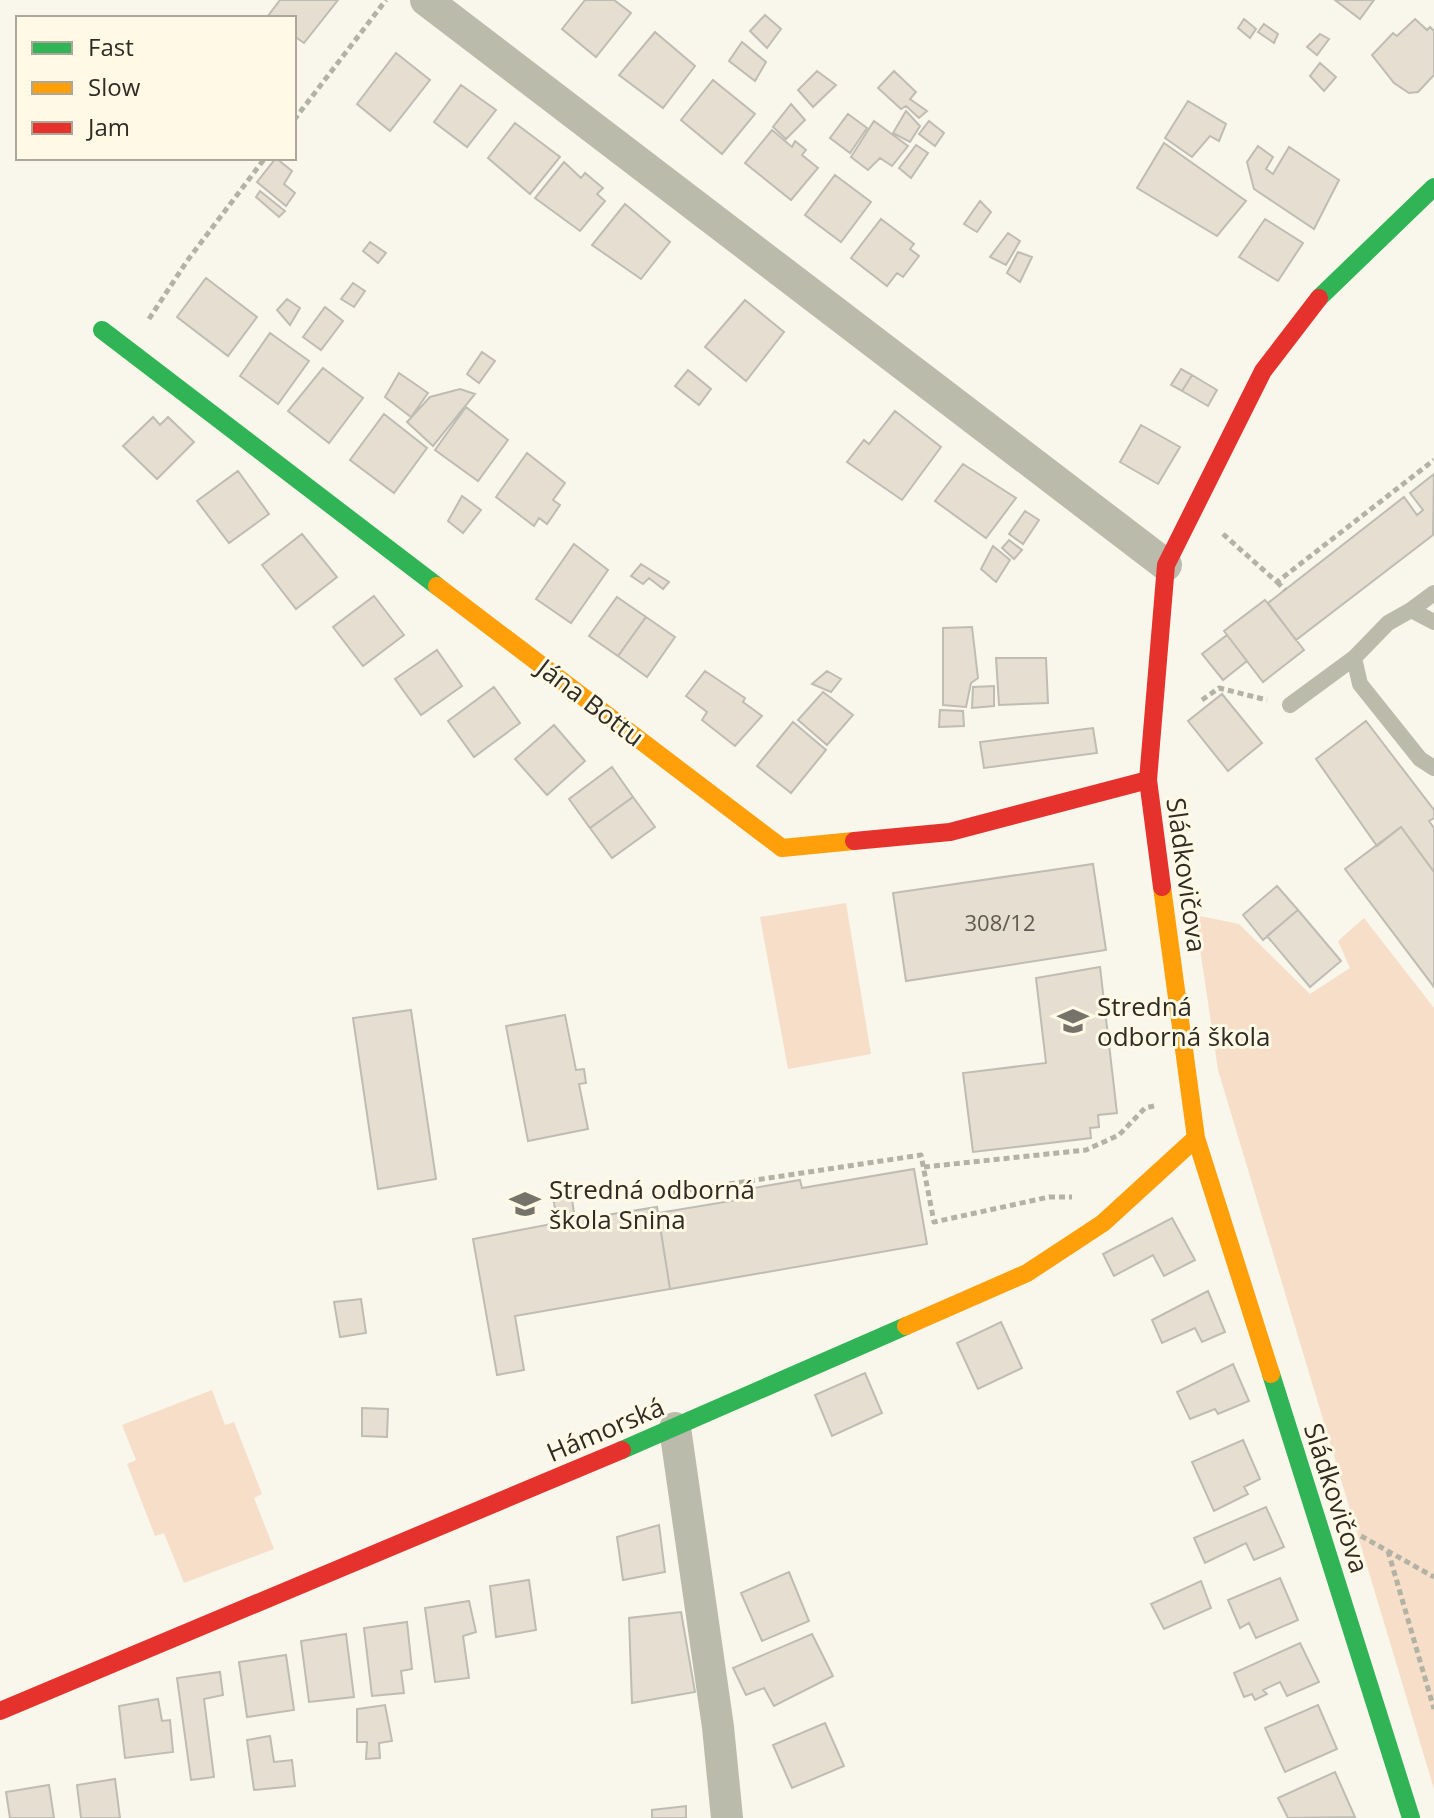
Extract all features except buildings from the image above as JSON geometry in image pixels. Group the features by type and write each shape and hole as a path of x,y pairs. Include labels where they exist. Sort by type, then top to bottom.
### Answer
{"street":[{"path":"426,0 1166,565"},
{"name":"Sládkovičova","path":"1411,1818 1196,1138 1148,780 1166,565 1263,371 1331,283 1432,194"},
{"name":"Jána Bottu","path":"102,330 782,848 950,832 1148,780"},
{"name":"Hámorská","path":"0,1711 675,1428 1027,1273 1103,1223 1196,1138"},
{"path":"675,1428 718,1727 727,1818"}],"lane":[{"path":"1282,703 1354,658 1388,623 1434,593"},
{"path":"1411,610 1434,622"},
{"path":"1354,658 1360,684 1420,759 1434,768"}],"path":[{"path":"296,117 386,0"},
{"path":"128,349 187,261 263,160"},
{"path":"1277,582 1433,464"},
{"path":"1211,524 1285,590"},
{"path":"1202,700 1219,688 1282,703"},
{"path":"924,1167 1086,1150 1119,1135 1145,1108 1163,1103"},
{"path":"650,1196 921,1155 934,1222 1049,1197 1078,1197"},
{"path":"1354,1532 1434,1577"},
{"path":"1388,1551 1434,1709"}],"shaded area":[{"path":"846,903 871,1054 788,1069 760,917"},
{"path":"1195,915 1239,924 1310,994 1350,968 1338,941 1364,918 1434,1008 1434,1789 1218,1070"},
{"path":"212,1390 225,1425 234,1422 262,1494 254,1498 274,1549 184,1583 164,1533 155,1536 127,1464 136,1460 122,1425"}],"traffic: fast":[{"path":"1319,298 1434,187"},
{"path":"102,330 437,586"},
{"path":"622,1450 906,1326"},
{"path":"1271,1374 1411,1818"}],"traffic: slow":[{"path":"437,586 782,848 854,841"},
{"path":"1162,887 1196,1138 1271,1374"},
{"path":"906,1326 1027,1273 1103,1223 1196,1138"}],"traffic: jam":[{"path":"1162,887 1148,780 1166,565 1263,371 1319,298"},
{"path":"854,841 950,832 1148,780"},
{"path":"0,1711 622,1450"}],"place":[{"name":"Stredná odborná škola","path":"1073,1021"},
{"name":"Stredná odborná škola Snina","path":"525,1204"}]}
